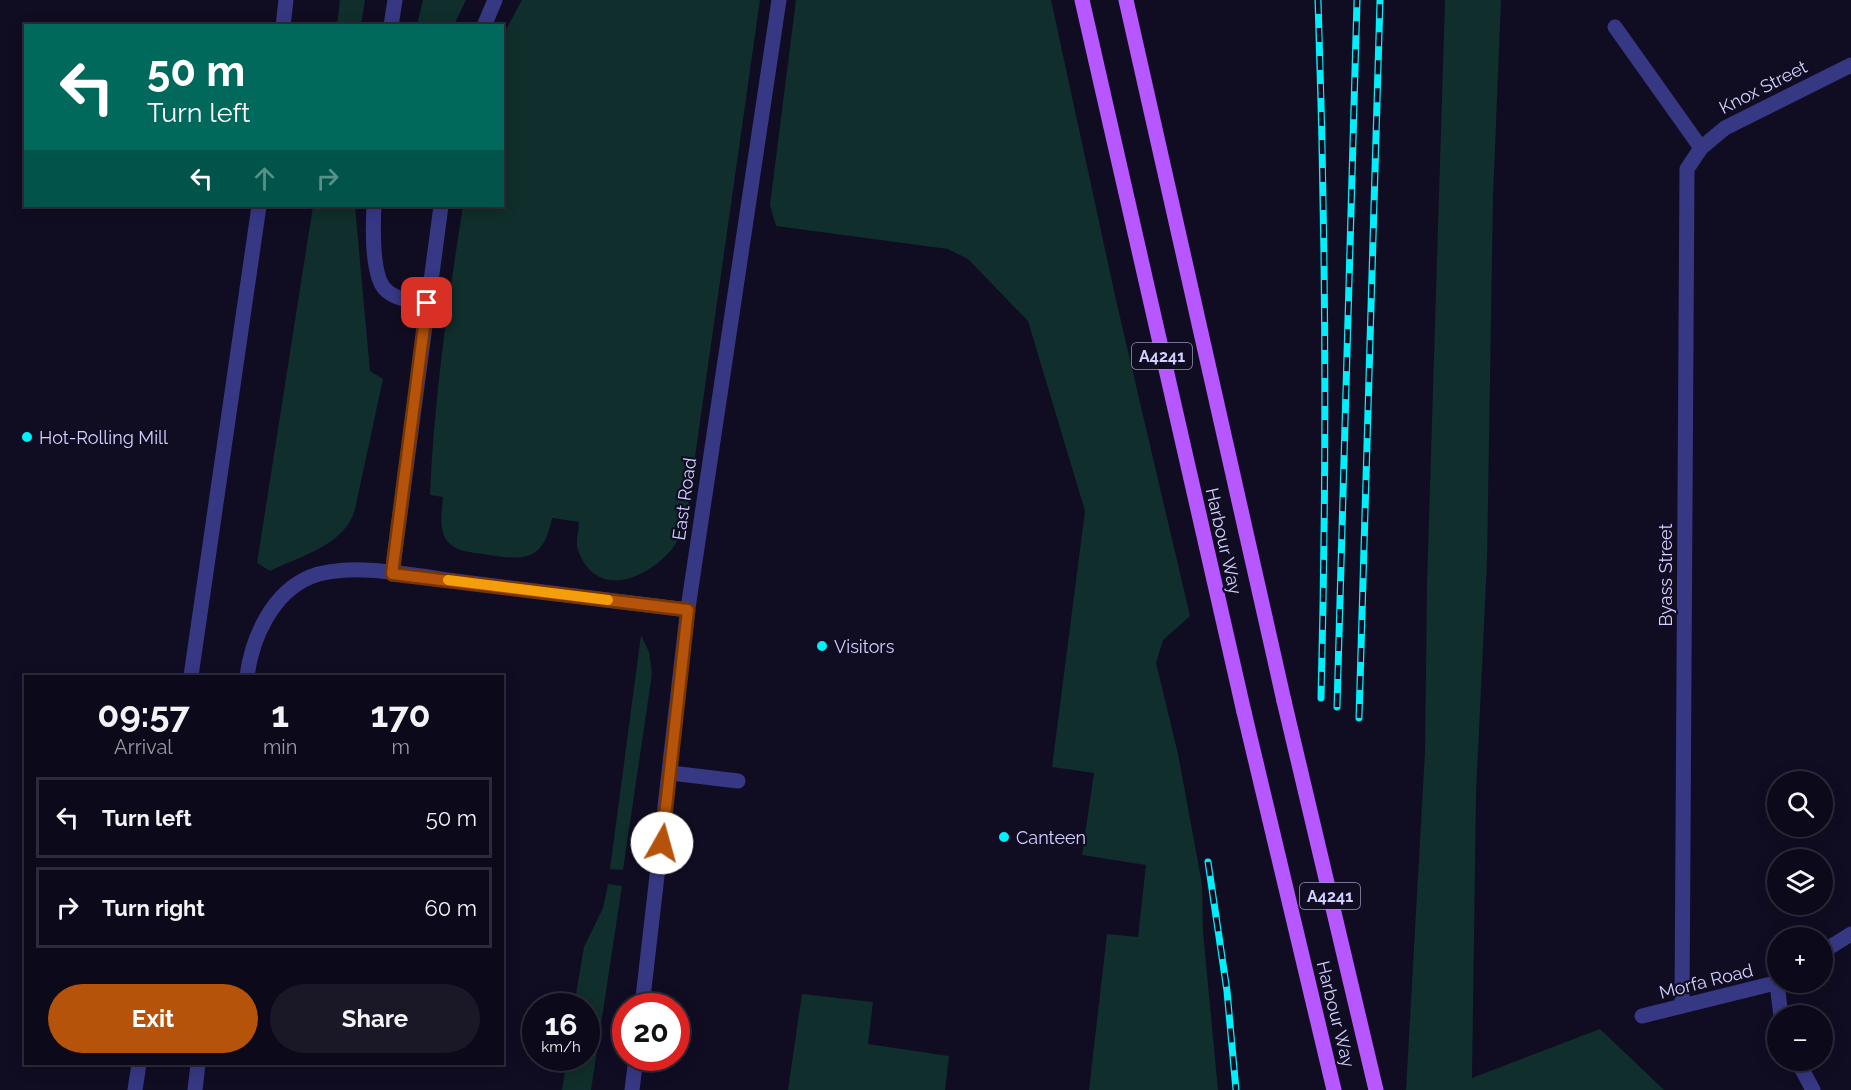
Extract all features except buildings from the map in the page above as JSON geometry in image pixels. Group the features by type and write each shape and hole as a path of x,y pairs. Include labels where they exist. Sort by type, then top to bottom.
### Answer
{"main road":[{"name":"Harbour Way","path":"1082,0 1244,712 1334,1090"},
{"name":"Harbour Way","path":"1126,0 1284,701 1376,1090"}],"street":[{"path":"283,24 285,0"},
{"path":"392,24 395,0"},
{"path":"485,24 495,0"},
{"name":"East Road","path":"644,993 671,773 688,610 779,0"},
{"path":"1615,27 1701,148"},
{"name":"Knox Street","path":"1701,148 1725,128 1851,64"},
{"name":"Byass Street","path":"1682,1006 1687,169 1701,148"},
{"path":"191,675 259,207"},
{"path":"374,207 376,257 382,286 392,295 427,303"},
{"path":"392,574 441,207"},
{"path":"247,675 254,645 265,619 292,587 326,572 392,574 688,610"},
{"path":"671,773 738,781"},
{"path":"1833,945 1851,934"},
{"name":"Morfa Road","path":"1642,1017 1767,986"},
{"path":"135,1090 138,1065"},
{"path":"195,1090 198,1065"},
{"path":"632,1090 634,1071"},
{"path":"1803,1071 1813,1090"}],"green space":[{"path":"340,0 365,0 361,24 337,24"},
{"path":"423,0 466,0 454,24 417,24"},
{"path":"522,0 760,0 686,520 674,546 661,560 636,576 622,580 609,580 597,575 586,566 577,547 579,522 552,518 543,544 529,556 509,557 460,550 448,542 443,532 441,520 443,497 430,495 442,350 463,207 504,207 504,33"},
{"path":"796,0 1051,0 1116,300 1190,616 1163,640 1156,663 1178,754 1202,884 1203,932 1218,1090 1089,1090 1107,934 1138,937 1146,865 1082,855 1094,773 1052,767 1085,511 1028,321 968,259 948,249 776,226 770,205"},
{"path":"1445,0 1501,0 1493,197 1487,561 1476,794 1472,1078 1600,1029 1664,1090 1406,1090 1425,752 1427,584"},
{"path":"313,207 355,207 370,371 383,379 355,509 342,532 320,548 270,571 257,563"},
{"path":"641,635 649,652 652,674 623,870 610,869"},
{"path":"608,884 622,886 600,1031 600,993 576,993 584,947 603,908"},
{"path":"802,994 873,1002 868,1044 949,1056 945,1090 788,1090"},
{"path":"565,1071 594,1071 591,1090 562,1090"}],"railway":[{"path":"1318,0 1325,349 1321,698"},
{"path":"1337,707 1357,0"},
{"path":"1359,718 1380,0"},
{"path":"1208,862 1227,991 1236,1090"}],"slow traffic":[{"path":"448,580 608,600"}],"place":[{"name":"Hot-Rolling Mill","path":"27,437"},
{"name":"Visitors","path":"822,646"},
{"name":"Canteen","path":"1004,837"}],"route":[{"path":"427,303 392,574 688,610 662,843"}]}
